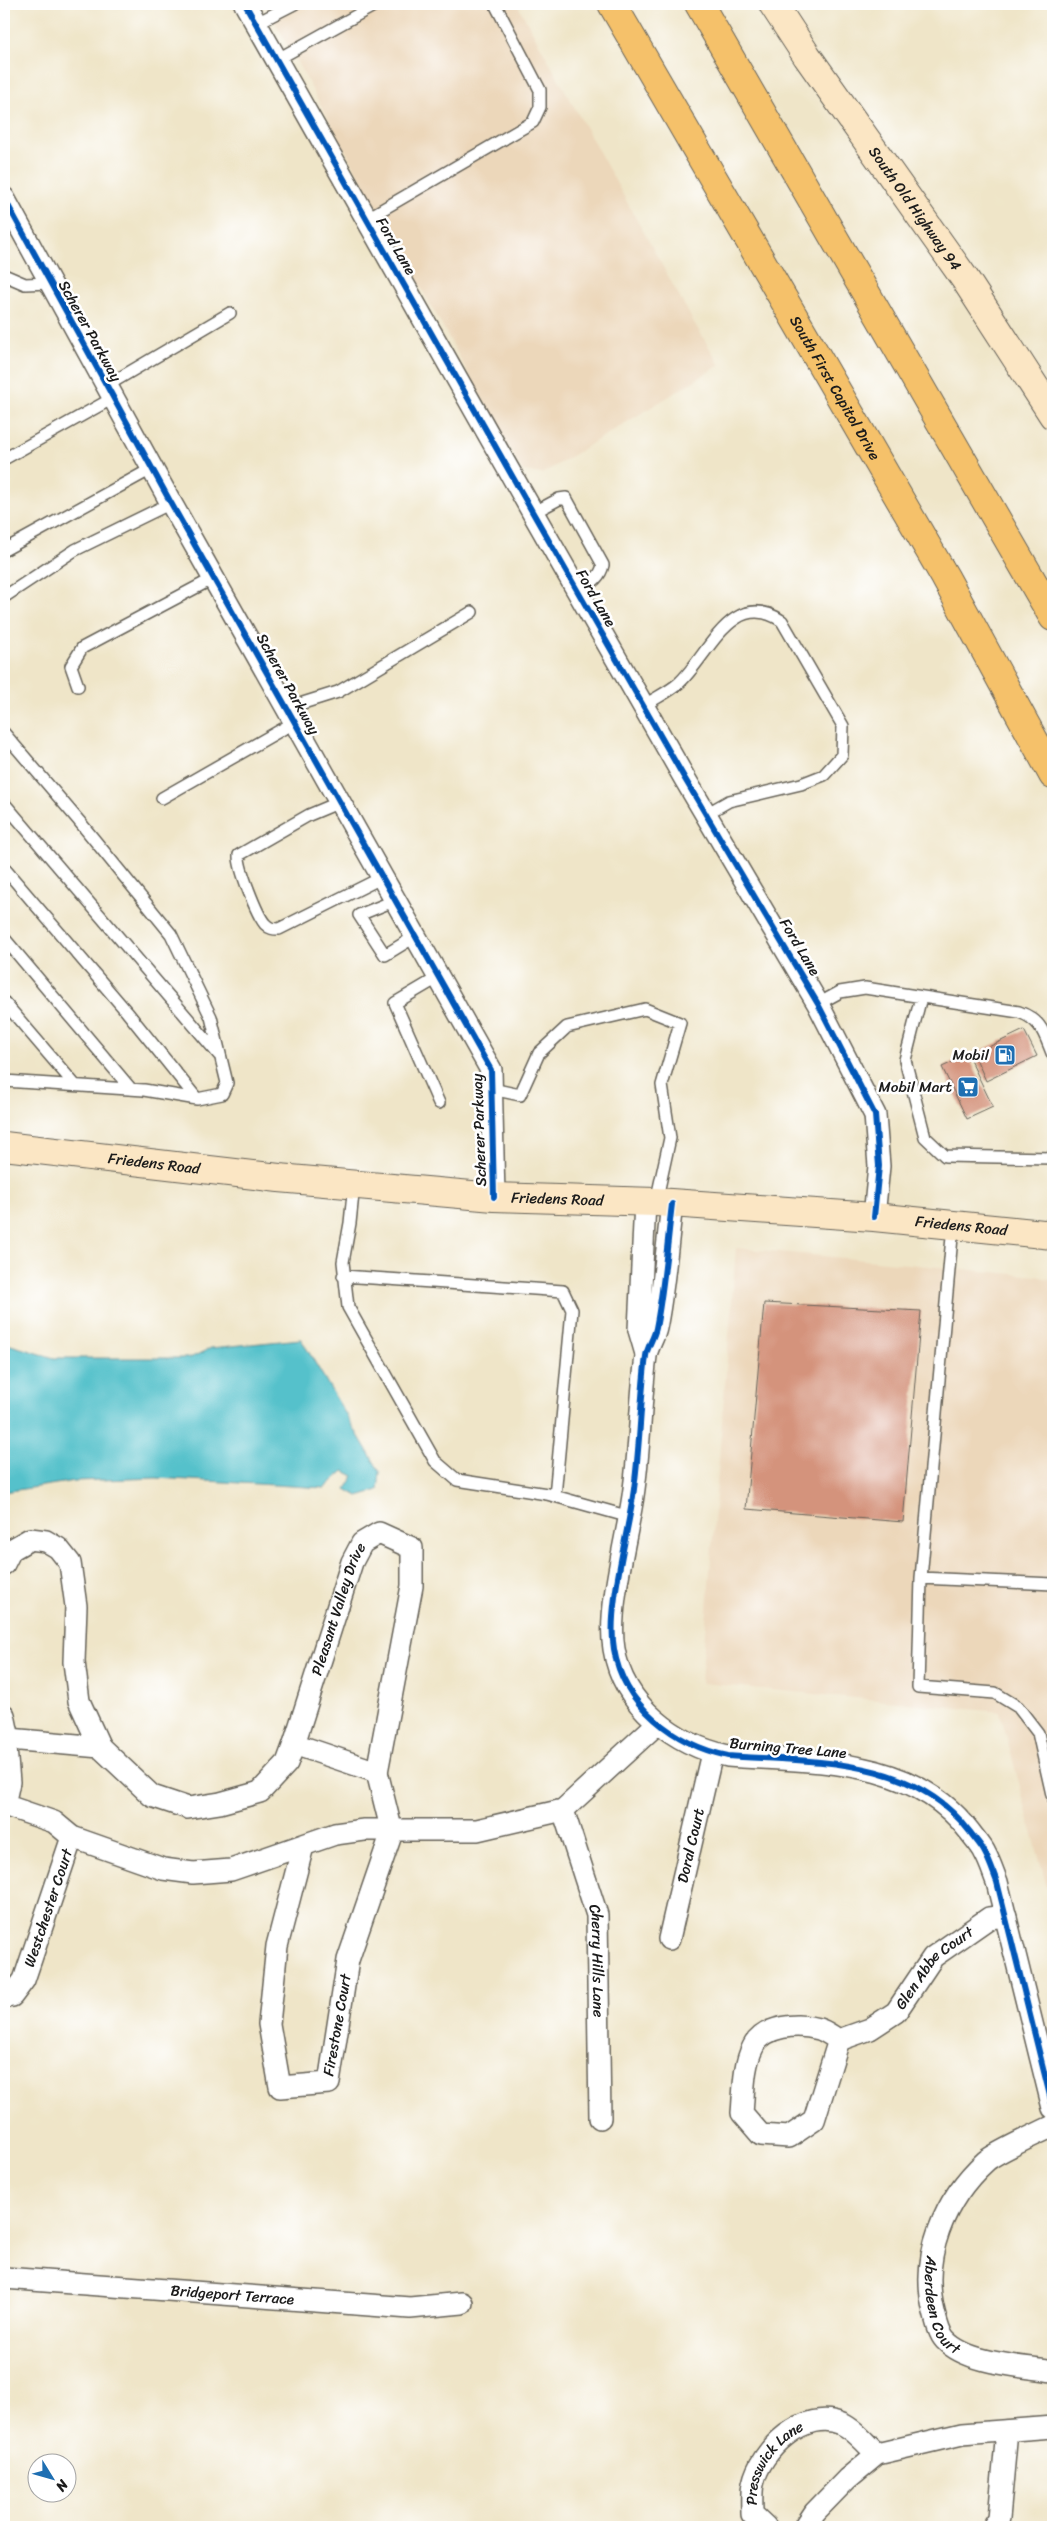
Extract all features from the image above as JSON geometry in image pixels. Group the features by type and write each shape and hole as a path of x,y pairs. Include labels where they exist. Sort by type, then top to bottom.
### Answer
{"highway":[{"name":"South First Capitol Drive","path":"612,4 940,569 1053,775"},
{"path":"698,4 1053,617"}],"main road":[{"name":"South Old Highway 94","path":"773,4 807,56 964,279 1053,415"},
{"name":"Friedens Road","path":"4,1146 354,1184 494,1197 658,1203 874,1217 1053,1235"}],"street":[{"name":"Ford Lane","path":"245,4 533,513 818,1004 875,1115 879,1166 874,1217"},
{"name":"Scherer Parkway","path":"4,198 171,503 491,1070 494,1197"},
{"name":"Burning Tree Lane","path":"658,1203 639,1330 646,1354 637,1468 613,1614 614,1649 622,1673 637,1701 658,1723 683,1740 712,1753 728,1756 846,1765 886,1773 922,1790 950,1808 985,1852 997,1882 1053,2108"},
{"name":"Pleasant Valley Drive","path":"4,1564 11,1550 30,1539 46,1541 58,1548 70,1562 76,1606 74,1662 79,1701 100,1747 152,1796 188,1808 220,1803 260,1792 287,1763 352,1562 362,1543 379,1533 412,1548 412,1586 377,1772 392,1832"},
{"path":"4,1715 9,1739 6,1748 9,1782 4,1806 54,1822 72,1837 137,1861 193,1873 231,1870 334,1834 364,1830 392,1832 477,1830 563,1810 658,1723"},
{"path":"9,1739 100,1747"},
{"path":"294,1744 377,1772"},
{"name":"Doral Court","path":"669,1939 712,1753"},
{"name":"Cherry Hills Lane","path":"563,1810 597,1916 600,2118"},
{"name":"Firestone Court","path":"304,1846 277,1946 269,2024 280,2087 329,2083 348,1960 392,1832"},
{"name":"Westchester Court","path":"4,1997 12,1996 24,1980 72,1837"},
{"name":"Glen Abbe Court","path":"840,2040 870,2029 896,2012 933,1957 989,1918 1006,1916"},
{"path":"794,2025 820,2029 840,2040 814,2120 789,2137 761,2136 742,2113 747,2068 753,2047 766,2033 794,2025"},
{"name":"Aberdeen Court","path":"1053,2126 987,2160 968,2180 946,2212 929,2263 929,2292 944,2340 964,2353 1000,2363 1053,2371"},
{"name":"Bridgeport Terrace","path":"4,2278 410,2308 462,2303"},
{"name":"Presswick Lane","path":"766,2527 752,2514 753,2483 766,2455 780,2438 803,2425 821,2421 842,2424 877,2454"},
{"path":"805,2527 815,2512 847,2479 877,2454 962,2434 1053,2428"},
{"path":"993,2527 999,2518 1007,2431"}],"lane":[{"path":"255,24 294,4"},
{"path":"276,60 377,4"},
{"path":"366,219 533,122 540,107 540,90 496,4"},
{"path":"4,275 25,284 49,283"},
{"path":"4,459 230,313"},
{"path":"4,550 153,468"},
{"path":"533,513 560,499 566,498 603,565 601,573 592,582 578,591"},
{"path":"4,597 75,550 171,503"},
{"path":"78,686 71,666 82,648 214,578"},
{"path":"162,798 291,715 338,692 472,612"},
{"path":"644,706 680,682 720,630 737,618 756,612 772,614 782,621 834,710 843,726 842,755 824,775 801,784 729,801 706,814"},
{"path":"4,733 171,934 211,1017 228,1083 222,1094 197,1099 131,1089 4,1081"},
{"path":"340,802 308,815 239,855 242,875 264,923 271,929 279,929 382,877"},
{"path":"4,803 221,1056"},
{"path":"4,868 127,1012 197,1099"},
{"path":"396,900 359,915 386,955 416,936"},
{"path":"4,938 131,1089"},
{"path":"438,1103 395,1003 439,977"},
{"path":"818,1004 840,992 865,988 1019,1012 1031,1016 1039,1022 1053,1055"},
{"path":"921,997 905,1060 925,1137 945,1156 1053,1158"},
{"path":"4,1002 75,1085"},
{"path":"492,1089 520,1095 539,1053 567,1027 645,1009 680,1023 662,1085 670,1138 658,1203"},
{"path":"354,1184 343,1276 348,1307 435,1461 457,1480 555,1496 630,1517"},
{"path":"953,1226 921,1578 918,1687 995,1693 1018,1707 1038,1733 1053,1799"},
{"path":"343,1276 563,1291 572,1310 555,1496"},
{"path":"921,1578 1053,1584"}],"shaded area":[{"path":"265,4 517,4 693,321 720,365 542,474 522,471"},
{"path":"736,1248 1036,1276 1053,1280 1053,1910 1000,1712 701,1683"}],"water":[{"path":"301,1339 380,1472 378,1490 358,1496 346,1489 354,1476 344,1471 325,1488 156,1478 75,1481 4,1492 4,1343 54,1358 190,1358 211,1348"}],"building":[{"name":"Mobil","path":"1024,1030 1037,1056 986,1081 974,1054"},
{"name":"Mobil Mart","path":"968,1055 993,1107 967,1119 942,1067"},
{"path":"764,1303 921,1311 903,1522 746,1509"}],"cycle path":[{"path":"245,4 685,779 818,1004 875,1115 879,1166 874,1217"},
{"path":"4,198 171,503 491,1070 494,1197"},
{"path":"672,1204 659,1313 655,1332 646,1356 635,1479 615,1594 613,1633 614,1649 619,1670 628,1688 640,1705 655,1720 690,1743 709,1751 728,1756 827,1763 859,1768 891,1776 920,1789 947,1807 982,1848 997,1882 1053,2108"}],"place":[{"name":"Mobil","path":"1005,1055"},
{"name":"Mobil Mart","path":"968,1087"}]}
